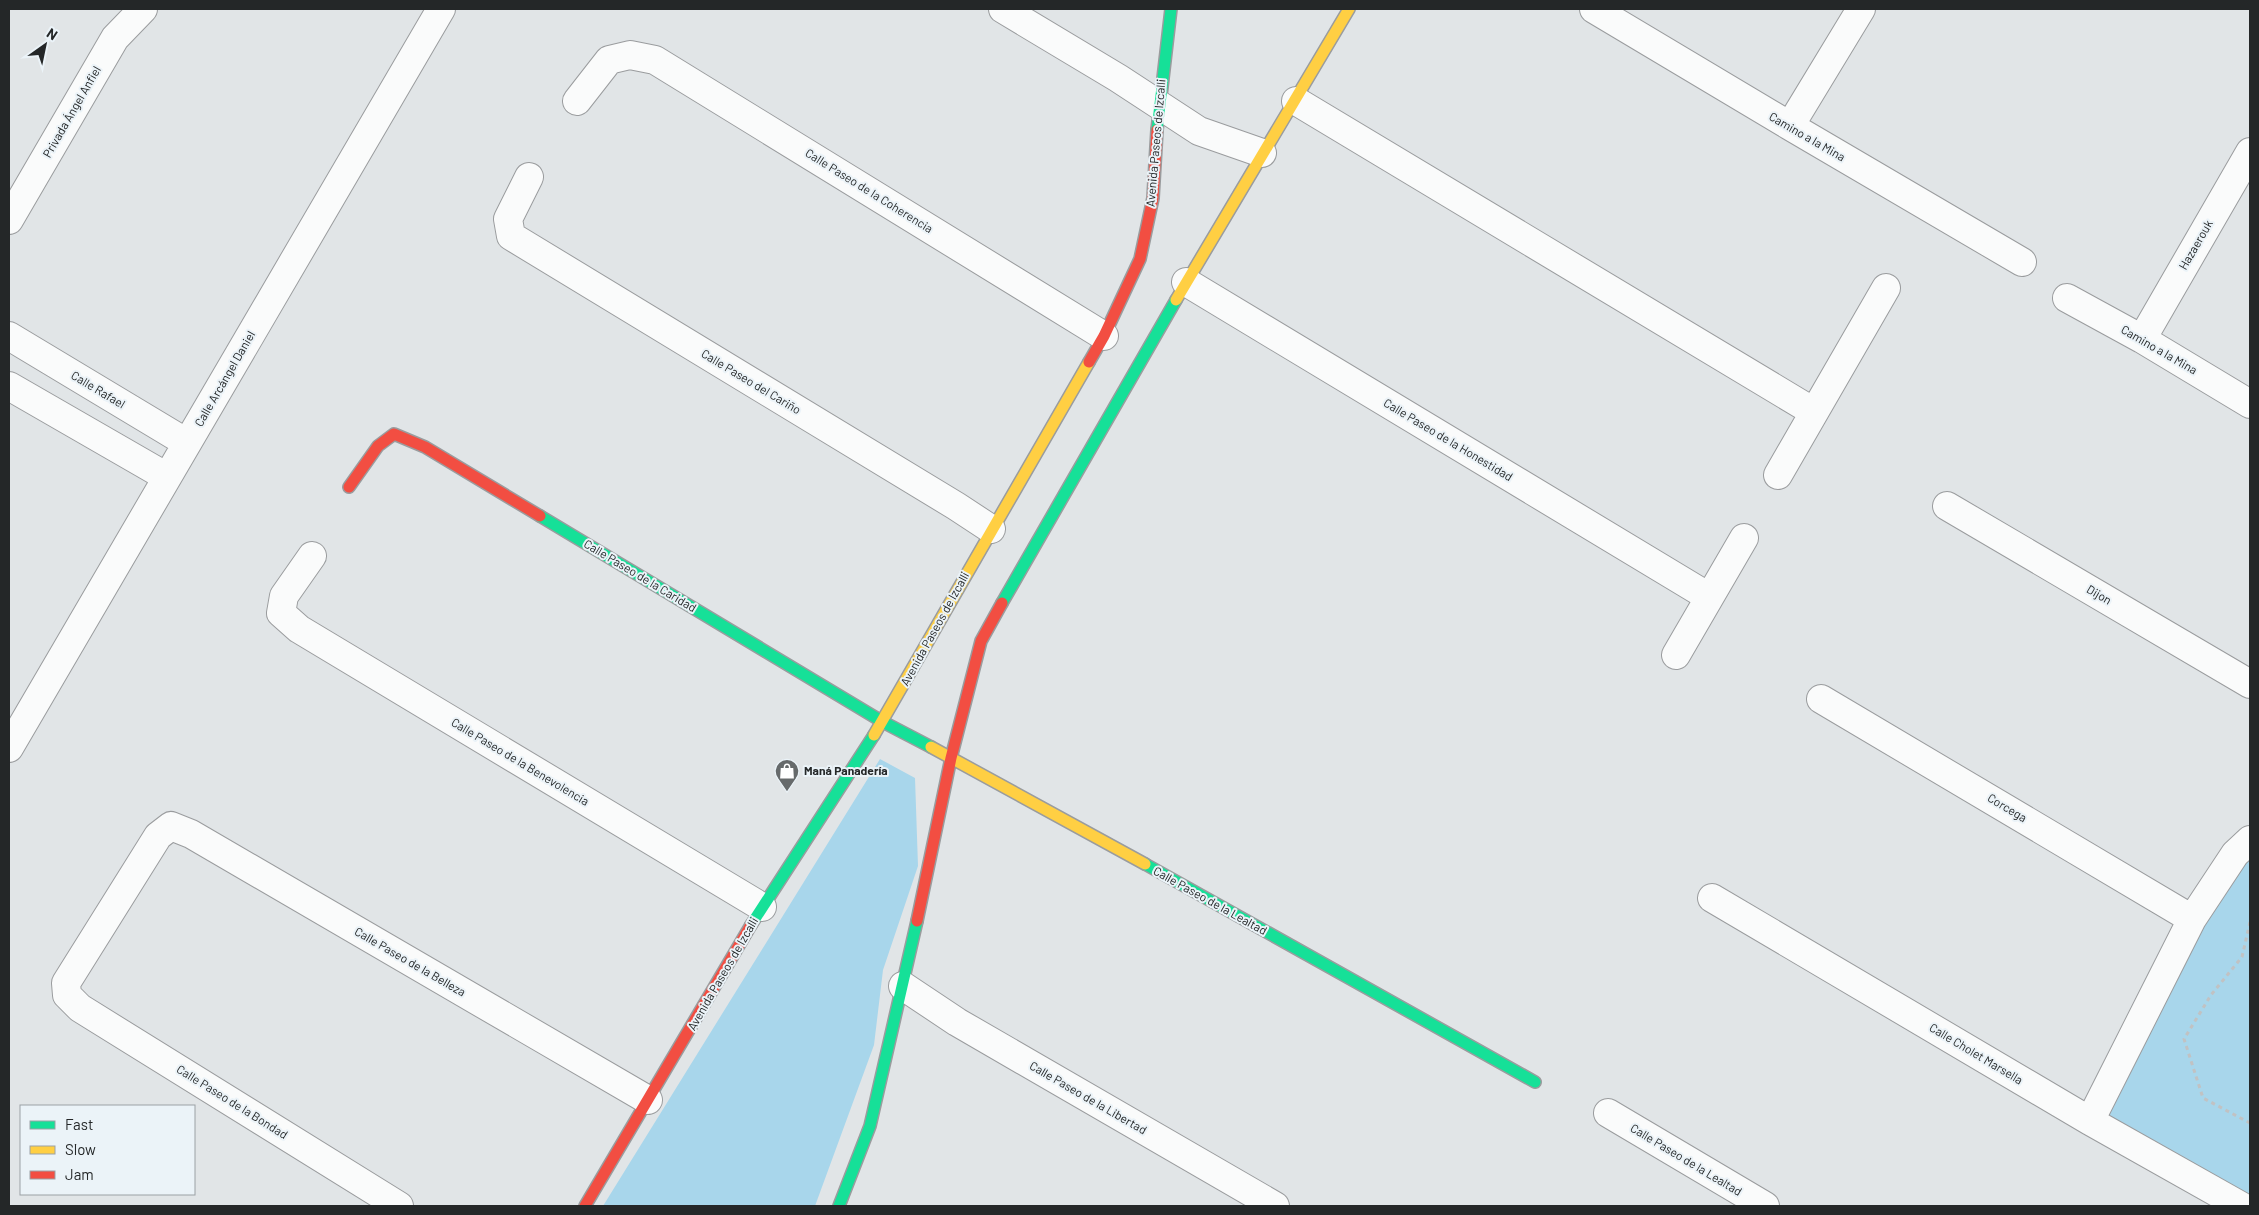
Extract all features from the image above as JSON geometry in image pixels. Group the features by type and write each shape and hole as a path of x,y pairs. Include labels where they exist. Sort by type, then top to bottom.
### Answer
{"street":[{"name":"Privada Ángel Anfiel","path":"9,220 115,38 143,9"},
{"name":"Calle Arcángel Daniel","path":"9,748 441,9"},
{"path":"1003,9 1118,78 1198,131 1262,154"},
{"name":"Avenida Paseos de Izcalli","path":"585,1206 762,907 883,722 1104,336 1140,259 1153,198 1158,106 1171,9"},
{"path":"839,1206 870,1126 903,986 951,758 981,641 1186,282 1349,9"},
{"name":"Camino a la Mina","path":"1594,9 2022,262"},
{"path":"1790,126 1861,9"},
{"name":"Calle Paseo de la Coherencia","path":"577,101 609,60 630,55 655,60 1104,336"},
{"path":"1296,100 1814,412"},
{"name":"Hazaerouk","path":"2142,339 2250,152"},
{"name":"Calle Paseo del Cariño","path":"528,177 508,218 511,236 992,529"},
{"name":"Calle Paseo de la Honestidad","path":"1186,282 1709,597"},
{"path":"1778,475 1886,288"},
{"name":"Camino a la Mina","path":"2067,298 2142,339 2250,404"},
{"name":"Calle Rafael","path":"9,336 188,443"},
{"path":"9,386 167,478"},
{"name":"Calle Paseo de la Caridad","path":"349,487 378,446 394,434 425,447 883,722"},
{"name":"Dijon","path":"1947,506 2250,684"},
{"path":"1676,655 1744,538"},
{"name":"Calle Paseo de la Benevolencia","path":"312,556 284,596 281,613 308,634 762,907"},
{"name":"Corcega","path":"1822,699 2192,919"},
{"name":"Calle Paseo de la Lealtad","path":"883,722 1535,1082"},
{"name":"Calle Paseo de la Bondad","path":"171,826 158,836 66,983 67,995 80,1008 399,1206"},
{"name":"Calle Paseo de la Belleza","path":"171,826 199,839 648,1100"},
{"path":"2090,1121 2192,919 2235,854 2250,840"},
{"name":"Calle Cholet Marsella","path":"1712,898 2090,1121 2241,1206"},
{"name":"Calle Paseo de la Libertad","path":"903,986 957,1022 1275,1206"},
{"name":"Calle Paseo de la Lealtad","path":"1608,1113 1764,1206"}],"path":[{"path":"2250,922 2242,957 2211,995 2184,1039 2203,1098 2250,1123"}],"shaded area":[{"path":"880,759 915,778 918,866 883,970 874,1045 815,1206 603,1206"},
{"path":"2250,825 2250,1206 2085,1115 2241,831"}],"traffic: fast":[{"path":"1157,130 1171,9"},
{"path":"1002,603 1176,300"},
{"path":"540,516 883,722 931,747"},
{"path":"751,925 874,735"},
{"path":"1145,864 1535,1082"},
{"path":"839,1206 870,1126 917,921"}],"traffic: slow":[{"path":"1176,300 1349,9"},
{"path":"874,735 1089,362"},
{"path":"931,747 1145,864"}],"traffic: jam":[{"path":"1089,362 1104,336 1140,259 1153,198 1157,130"},
{"path":"349,487 378,446 394,434 425,447 540,516"},
{"path":"917,921 951,758 981,641 1002,603"},
{"path":"585,1206 751,925"}],"place":[{"name":"Maná Panadería","path":"787,792"}]}
